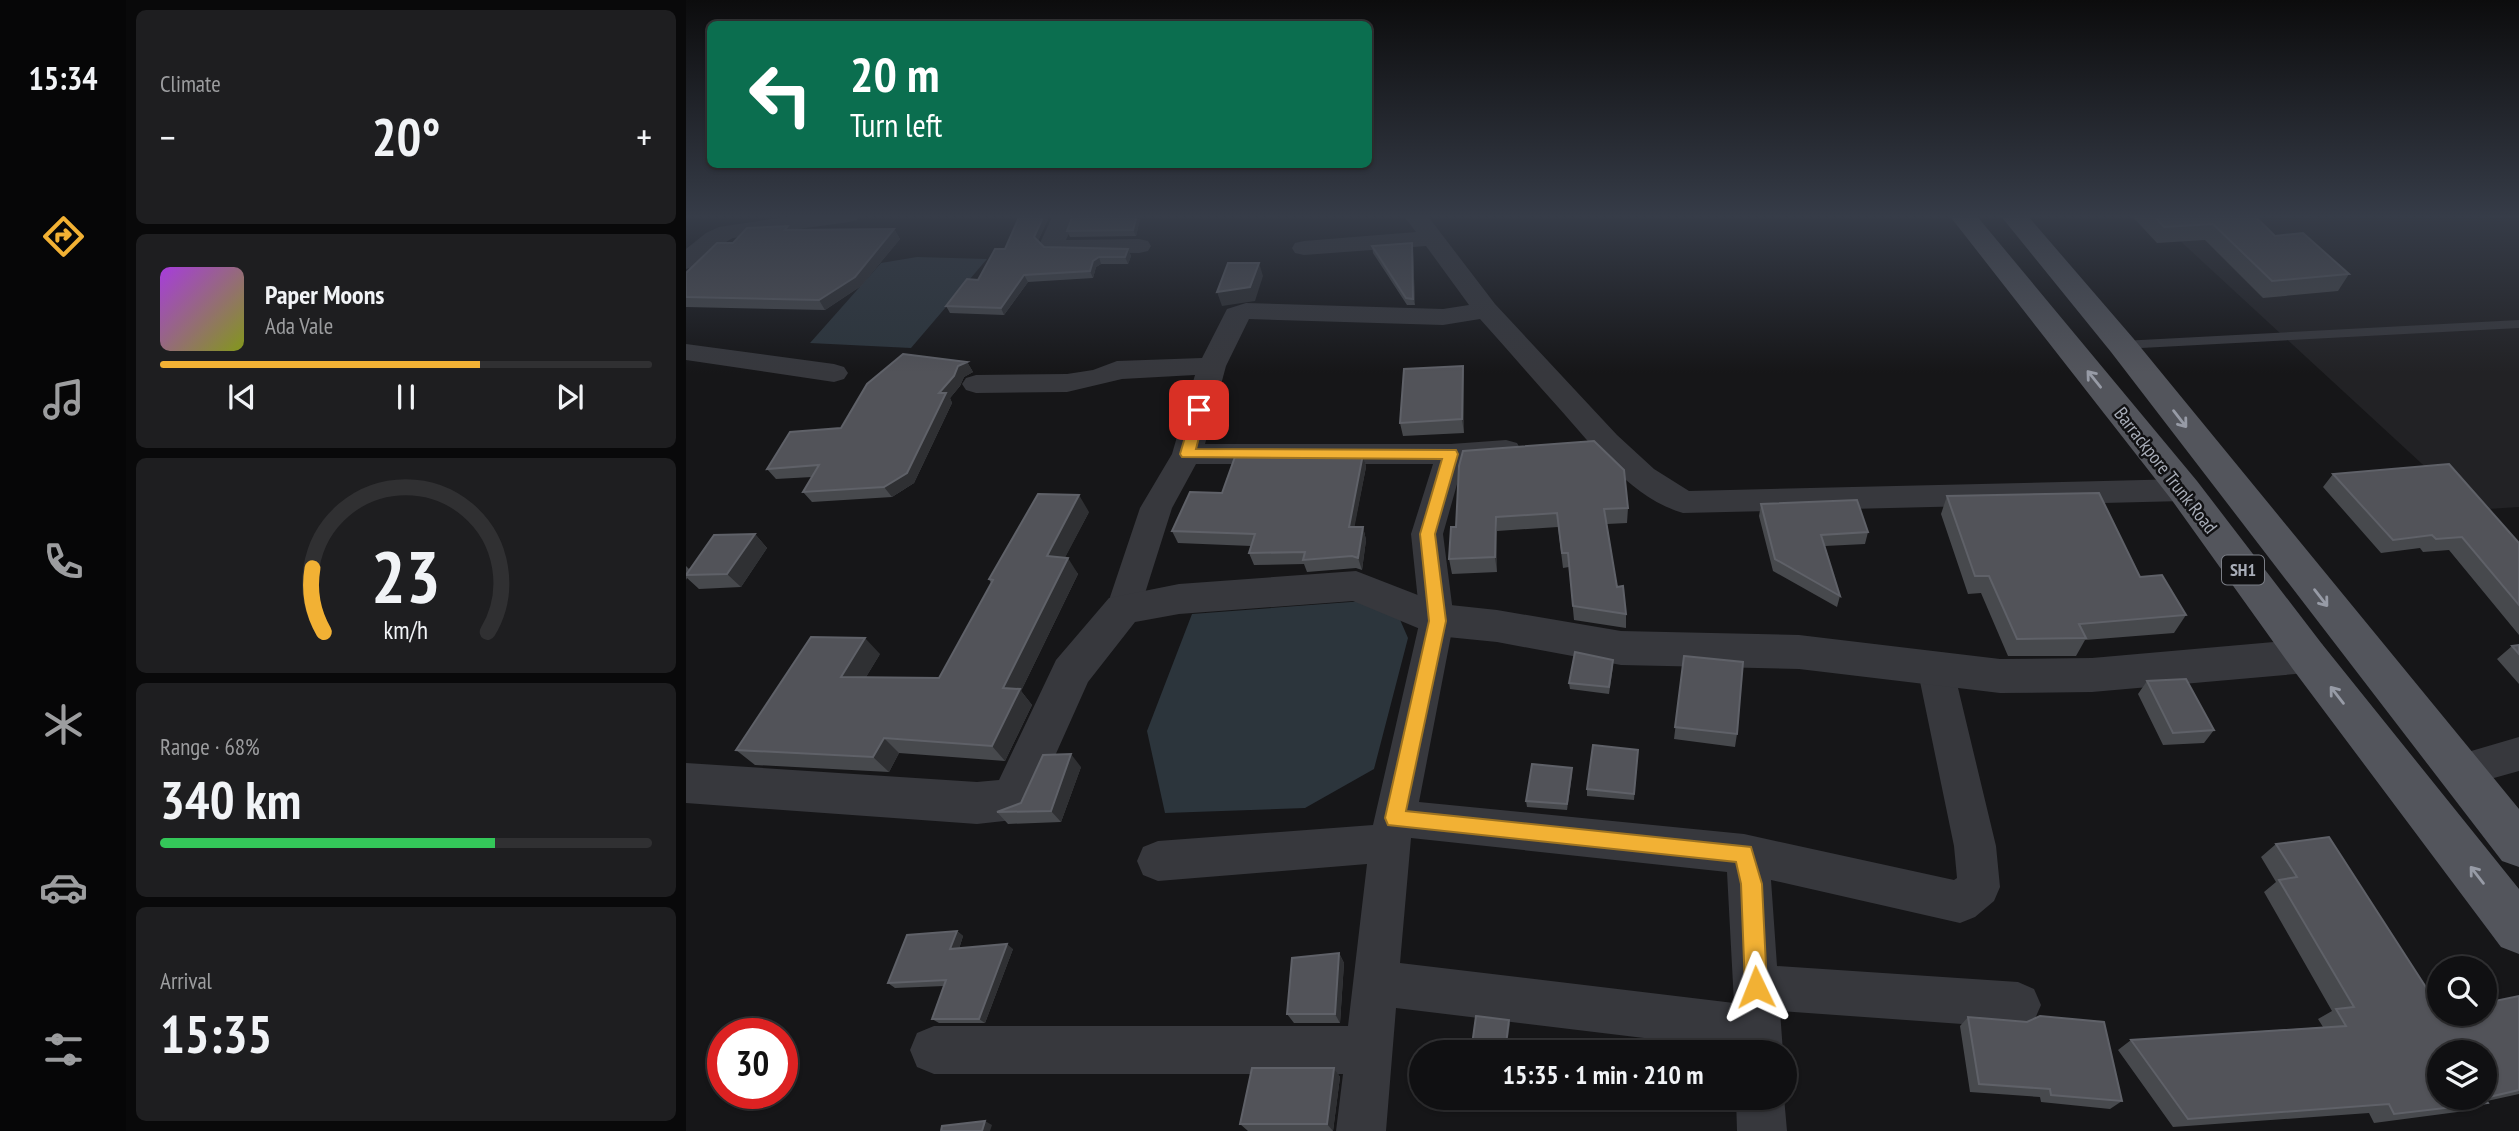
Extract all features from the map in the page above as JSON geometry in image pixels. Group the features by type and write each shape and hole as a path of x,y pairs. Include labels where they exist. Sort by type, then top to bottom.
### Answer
{"main road":[{"name":"Barrackpore Trunk Road","path":"2005,268 2184,490 2307,656 2519,929"},
{"name":"SH1","path":"2057,268 2122,345 2519,845"}],"street":[{"path":"1454,268 1486,310 1606,442 1643,477 1682,502 2184,490"},
{"path":"686,783 977,803 1013,799 1071,672 1123,609 1156,508 1187,454 1212,366 1236,315 1246,312 1443,317 1486,310"},
{"path":"686,352 834,373"},
{"path":"976,384 1085,382 1117,370 1212,366"},
{"path":"1187,454 1451,454 1606,442"},
{"path":"1362,1131 1392,831 1437,621 1427,534 1451,454"},
{"path":"1123,609 1179,599 1356,586 1437,621 1497,626 1621,648 1799,652 2000,676 2092,675 2307,656"},
{"path":"1158,861 1392,831 1744,854 1960,902 1979,887 1975,846 1935,667"},
{"path":"2458,771 2519,754"},
{"path":"1744,854 1751,884 1757,1023"},
{"path":"1376,983 1757,1023 2018,1005"},
{"path":"934,1050 1369,1050"},
{"path":"1761,1110 1762,1131"}],"lane":[{"path":"2122,345 2519,324"}],"shaded area":[{"path":"877,268 980,268 911,348 810,343"},
{"path":"2209,268 2519,268 2519,507 2472,510"},
{"path":"1391,599 1408,638 1374,769 1305,808 1165,813 1147,731 1192,614"}],"building":[{"path":"691,268 862,268 855,277 819,300 686,297 686,273"},
{"path":"985,268 1091,268 1090,271 1024,275 1001,308 946,306 967,279 978,280"},
{"path":"1226,268 1257,268 1250,287 1217,292"},
{"path":"1386,268 1412,268 1413,299 1406,298"},
{"path":"2258,268 2342,268 2349,274 2272,281"},
{"path":"903,354 967,362 958,366 954,376 939,393 946,393 907,473 884,487 803,492 819,465 767,469 790,432 841,428 867,384"},
{"path":"1463,366 1462,419 1400,423 1404,369"},
{"path":"1594,441 1624,470 1628,508 1604,509 1617,587 1623,586 1626,614 1573,606 1568,553 1562,553 1557,513 1496,517 1495,557 1449,559 1451,527 1456,527 1459,466 1463,451"},
{"path":"1236,454 1363,454 1349,527 1363,527 1358,558 1352,556 1303,560 1305,552 1249,553 1255,534 1172,531 1190,492 1222,493"},
{"path":"2449,464 2519,543 2519,605 2462,537 2436,539 2432,535 2393,540 2333,474"},
{"path":"2099,493 2140,577 2162,575 2186,615 2079,624 2086,638 2017,639 1989,576 1975,576 1947,496"},
{"path":"1038,494 1079,495 1047,556 1068,558 1003,688 1020,689 992,746 884,738 873,757 736,750 811,637 865,638 841,677 939,678 993,580 989,579"},
{"path":"1857,500 1868,532 1821,535 1840,596 1775,559 1761,504"},
{"path":"755,534 727,574 686,575 714,535"},
{"path":"2519,645 2519,654 2512,646"},
{"path":"1575,652 1613,660 1609,687 1569,683"},
{"path":"1684,656 1743,662 1737,734 1675,727"},
{"path":"2186,679 2214,730 2173,733 2147,681"},
{"path":"1593,745 1638,750 1634,794 1587,789"},
{"path":"1071,754 1051,811 997,812 1021,803 1043,755"},
{"path":"1532,764 1572,768 1567,804 1526,801"},
{"path":"2329,837 2427,989 2427,1026 2497,1026 2497,1001 2519,996 2519,1090 2497,1095 2497,1040 2427,1040 2428,1110 2394,1114 2389,1104 2188,1119 2131,1040 2346,1026 2336,1009 2354,1007 2279,880 2297,877 2276,844"},
{"path":"957,931 950,949 1007,944 979,1019 932,1019 946,980 888,983 907,935"},
{"path":"1339,953 1335,1014 1287,1014 1292,958"},
{"path":"1476,1016 1509,1020 1506,1040 1473,1040"},
{"path":"2040,1016 2104,1022 2122,1101 2051,1095 2050,1089 1979,1084 1968,1017 2027,1022"},
{"path":"1252,1068 1334,1068 1327,1124 1240,1124"},
{"path":"985,1121 982,1131 941,1131 942,1126"}],"route":[{"path":"1199,410 1187,454 1451,454 1427,534 1437,621 1395,818 1744,854 1751,884 1756,987"}]}
